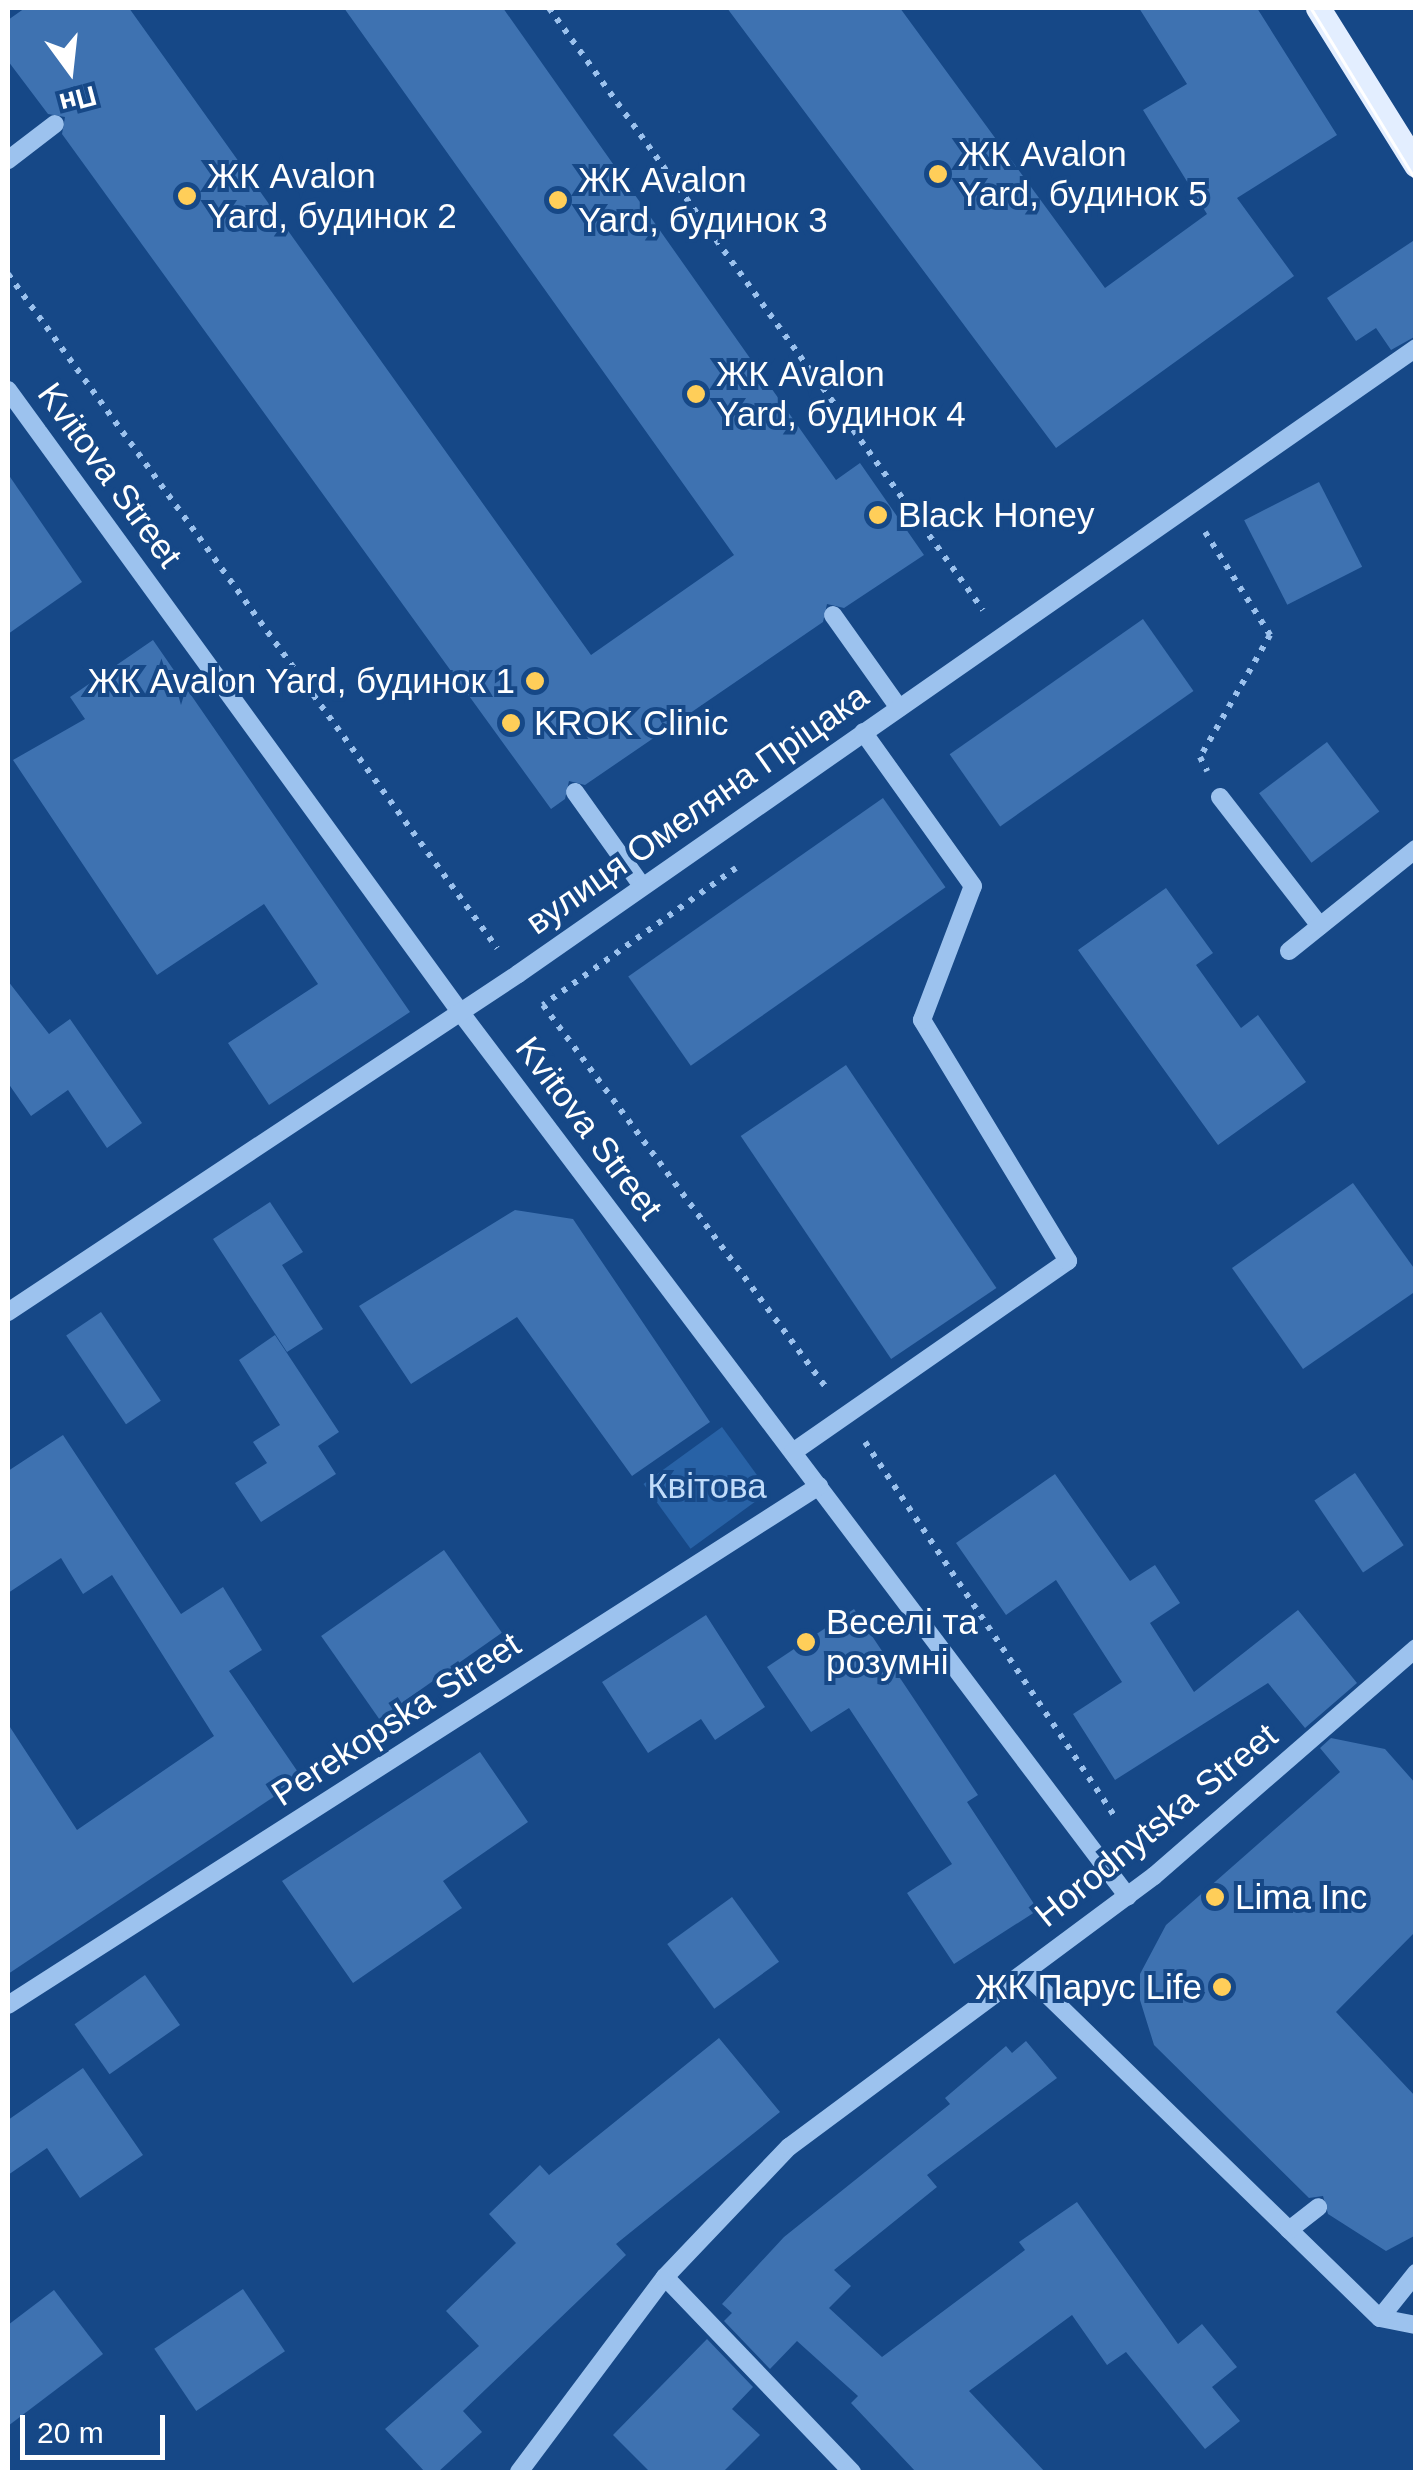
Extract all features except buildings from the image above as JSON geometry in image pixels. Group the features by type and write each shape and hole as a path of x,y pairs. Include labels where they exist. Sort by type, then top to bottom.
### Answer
{"main road":[{"path":"1318,8 1416,165"}],"street":[{"path":"8,160 55,124"},
{"name":"вулиця Омеляна Пріцака","path":"8,1312 461,1013 1416,348"},
{"name":"Kvitova Street","path":"8,390 461,1013 1128,1896"},
{"path":"833,615 902,705"},
{"path":"792,1452 1068,1261 922,1020 973,886 864,732"},
{"path":"575,792 642,886"},
{"path":"1220,797 1320,926"},
{"path":"1289,951 1416,849"},
{"name":"Perekopska Street","path":"8,2005 818,1486"},
{"name":"Horodnytska Street","path":"518,2472 665,2276 789,2146 1128,1896 1416,1648"},
{"path":"1025,1973 1380,2318 1416,2325"},
{"path":"1290,2230 1318,2207"},
{"path":"1380,2318 1416,2274"},
{"path":"665,2276 852,2472"}],"path":[{"path":"550,8 990,621"},
{"path":"8,274 504,958"},
{"path":"1188,506 1270,635 1200,756 1220,797"}],"green space":[{"name":"Квітова","path":"722,1427 769,1492 691,1549 644,1484"}],"tram line":[{"path":"1311,8 1416,180"}],"place":[{"name":"ЖК Avalon Yard, будинок 5","path":"938,174"},
{"name":"ЖК Avalon Yard, будинок 2","path":"187,196"},
{"name":"ЖК Avalon Yard, будинок 3","path":"558,200"},
{"name":"ЖК Avalon Yard, будинок 4","path":"696,394"},
{"name":"Black Honey","path":"878,515"},
{"name":"ЖК Avalon Yard, будинок 1","path":"535,681"},
{"name":"KROK Clinic","path":"511,723"},
{"name":"Веселі та розумні","path":"806,1642"},
{"name":"Lima Inc","path":"1215,1897"},
{"name":"ЖК Парус Life","path":"1222,1987"}]}
